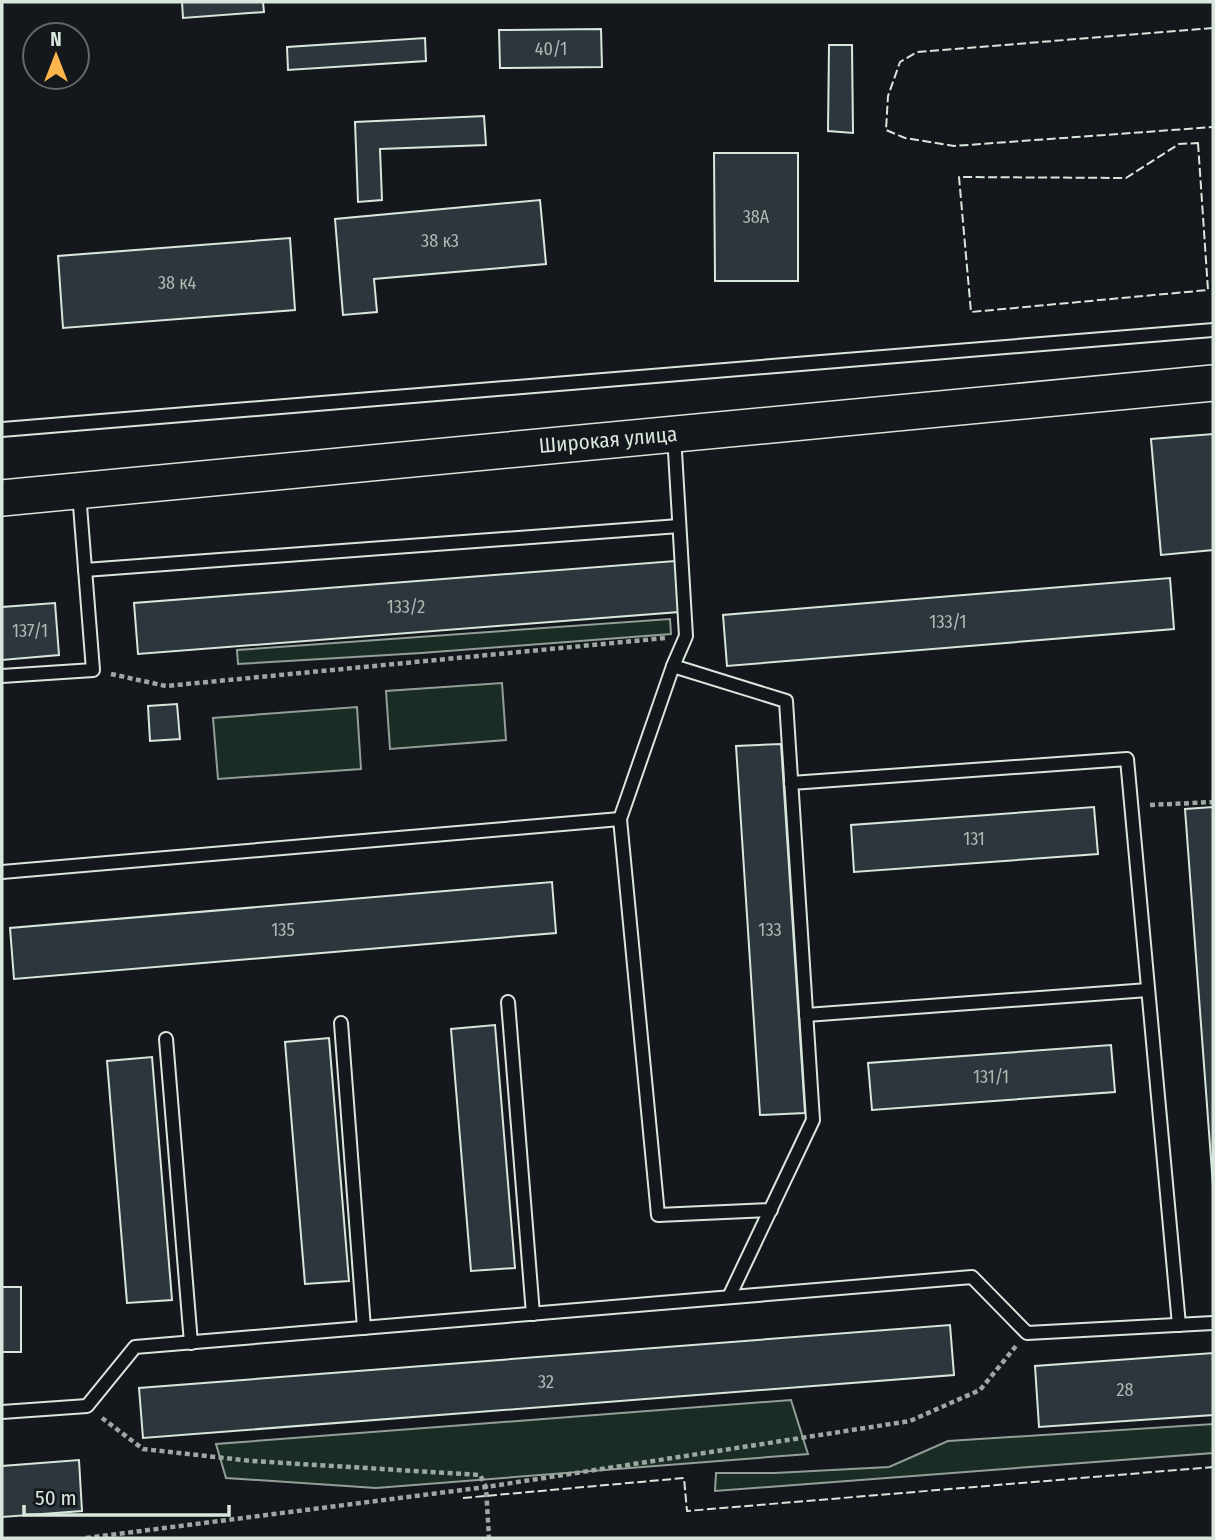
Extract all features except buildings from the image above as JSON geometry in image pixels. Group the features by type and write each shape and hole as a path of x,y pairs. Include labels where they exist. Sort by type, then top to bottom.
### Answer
{"street":[{"name":"Широкая улица","path":"2,498 1213,383"}],"lane":[{"path":"674,434 686,636 620,819 658,1215 771,1210"},
{"path":"2,676 93,670 78,491"},
{"path":"85,570 679,526"},
{"path":"673,666 786,701 813,1121 729,1297"},
{"path":"791,783 1127,759 1178,1325"},
{"path":"2,872 620,819"},
{"path":"806,1015 1148,990"},
{"path":"508,1002 533,1314"},
{"path":"341,1023 364,1328"},
{"path":"166,1039 191,1343"},
{"path":"2,1412 87,1406 135,1347 972,1277 1027,1333 1213,1323"}],"path":[{"path":"93,670 166,687 686,636"},
{"path":"1131,806 1213,802"},
{"path":"86,1538 486,1487 910,1421 980,1390 1027,1333"},
{"path":"87,1406 143,1449 251,1461 480,1475 486,1487 489,1538"}],"green space":[{"path":"670,619 671,634 238,664 237,650"},
{"path":"502,683 506,740 390,749 386,691"},
{"path":"357,707 361,769 218,779 213,718"},
{"path":"791,1400 808,1454 376,1488 226,1478 216,1444"},
{"path":"1213,1424 1213,1453 715,1491 716,1473 889,1467 948,1441"}],"tram line":[{"path":"2,422 1213,323"},
{"path":"2,437 1213,337"}],"fence":[{"path":"479,2 586,2"},
{"path":"1213,28 917,52 900,62 888,96 886,130 905,138 954,146 1213,127"},
{"path":"1198,143 1208,290 971,312 959,177 1126,178 1179,144 1198,143"},
{"path":"463,1498 684,1478 687,1511 1213,1467"}]}
